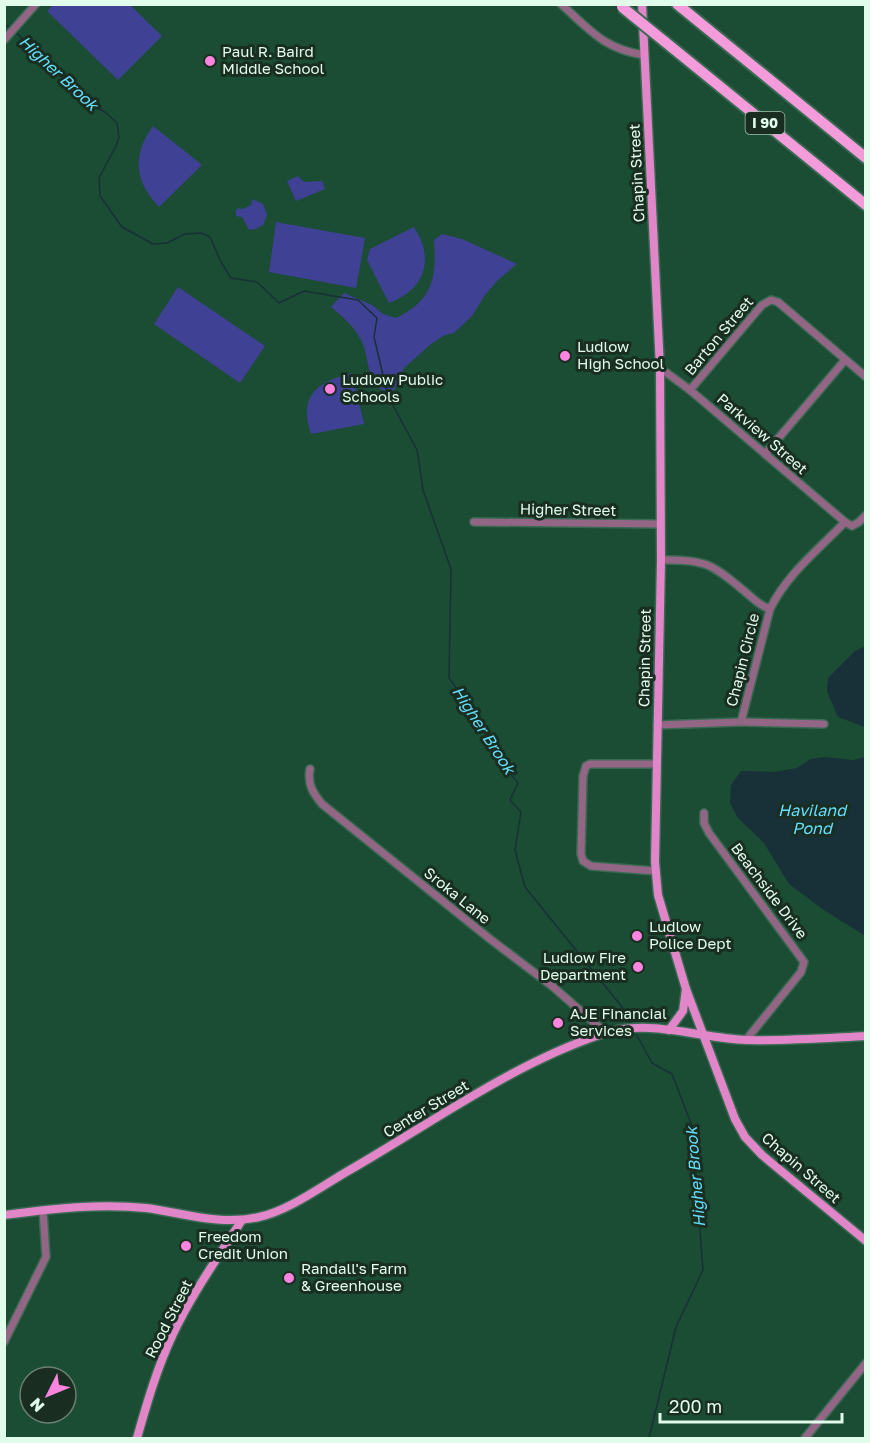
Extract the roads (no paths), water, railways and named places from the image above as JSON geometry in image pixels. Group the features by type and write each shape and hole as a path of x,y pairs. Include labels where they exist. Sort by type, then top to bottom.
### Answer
{"highway":[{"name":"I 90","path":"677,4 866,158"},
{"name":"I 90","path":"621,6 866,205"},
{"path":"781,89 866,151"}],"main road":[{"name":"Chapin Street","path":"642,4 660,368 661,560 655,871 658,895 686,989 705,1036 725,1097 745,1137 763,1156 866,1241"},
{"path":"669,1030 683,1011 686,989"},
{"name":"Center Street","path":"4,1215 82,1206 117,1206 228,1221 262,1216 288,1205 400,1141 514,1072 563,1049 625,1028 669,1030 746,1040 866,1036"},
{"name":"Rood Street","path":"137,1438 153,1385 176,1329 200,1285 242,1220"}],"street":[{"path":"4,40 36,4"},
{"path":"561,4 608,44 618,49 644,55"},
{"name":"Barton Street","path":"690,390 768,300 778,302 845,360"},
{"path":"765,454 845,360 866,377"},
{"name":"Parkview Street","path":"660,368 690,390 845,522"},
{"path":"770,609 788,580 845,522 852,526 856,525 866,515"},
{"name":"Higher Street","path":"474,522 661,524"},
{"name":"Chapin Circle","path":"657,725 741,722 770,609 759,604 716,568 705,563 685,559 661,560"},
{"path":"741,722 824,724"},
{"path":"655,871 591,866 583,861 581,853 585,766 590,764 656,764"},
{"name":"Sroka Lane","path":"310,769 308,777 310,786 322,804 554,988 606,1033"},
{"name":"Beachside Drive","path":"704,813 704,823 709,834 804,962 801,972 746,1040"},
{"path":"4,1342 46,1257 43,1210"},
{"path":"805,1438 866,1363"}],"water":[{"path":"865,646 865,727 838,717 827,691 828,678 855,651"},
{"name":"Haviland Pond","path":"826,757 853,760 865,757 865,936 789,884 764,843 738,818 730,803 731,785 741,771 775,772 797,768 811,759"}],"waterway":[{"name":"Higher Brook","path":"4,24 11,28"},
{"name":"Higher Brook","path":"15,31 36,54 62,71 84,100 105,112 117,123 119,137 99,178 100,196 122,227 153,244 167,243 185,234 201,233 210,237 231,278 257,282 279,303 304,291 358,300 377,318 374,337 388,396 417,450 423,490 451,569 449,678 491,736 507,770 518,783 510,800 521,812 515,850 525,887 622,1007 631,1025"},
{"name":"Higher Brook","path":"635,1032 652,1063 672,1074 692,1126 703,1270 676,1327 649,1438"}],"place":[{"name":"Paul R. Baird Middle School","path":"210,61"},
{"name":"Ludlow High School","path":"565,356"},
{"name":"Ludlow Public Schools","path":"330,389"},
{"name":"Ludlow Police Dept","path":"637,936"},
{"name":"Ludlow Fire Department","path":"638,967"},
{"name":"AJE Financial Services","path":"558,1023"},
{"name":"Freedom Credit Union","path":"186,1246"},
{"name":"Randall's Farm & Greenhouse","path":"289,1278"}]}
